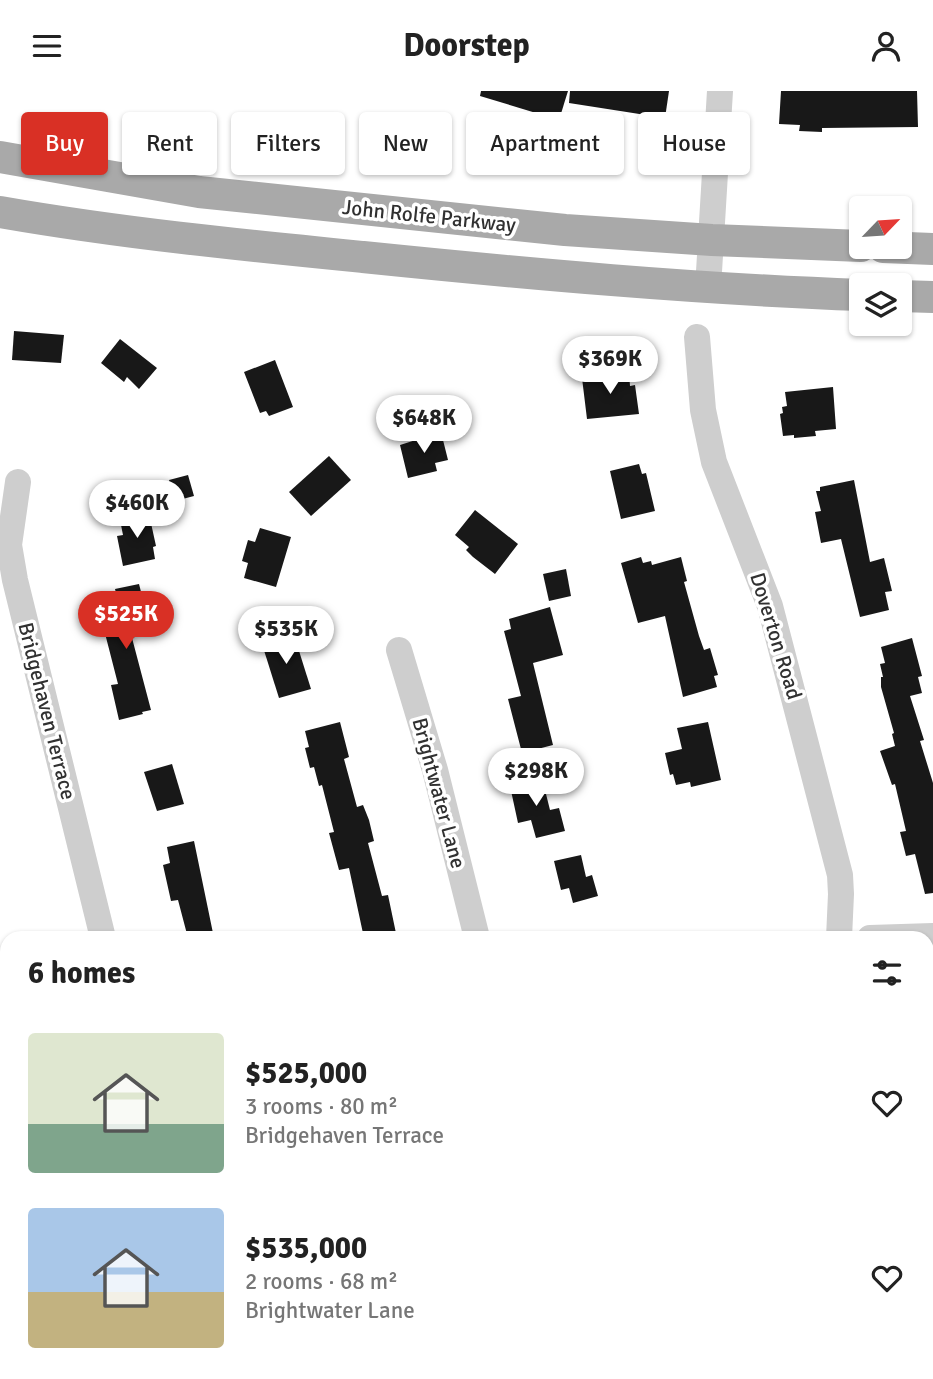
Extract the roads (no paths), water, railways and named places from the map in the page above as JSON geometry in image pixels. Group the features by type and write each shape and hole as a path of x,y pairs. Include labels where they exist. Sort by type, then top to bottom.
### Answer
{"main road":[{"name":"John Rolfe Parkway","path":"0,157 199,192 565,230 849,246"},
{"path":"0,212 150,234 488,270 708,288 849,294"},
{"path":"912,248 933,249"},
{"path":"912,296 933,297"}],"street":[{"path":"708,288 720,91"},
{"name":"Doverton Road","path":"697,337 703,410 714,462 770,606 840,875 839,931"},
{"name":"Bridgehaven Terrace","path":"18,482 9,545 15,580 101,931"},
{"name":"Brightwater Lane","path":"400,650 435,770 475,931"}]}
